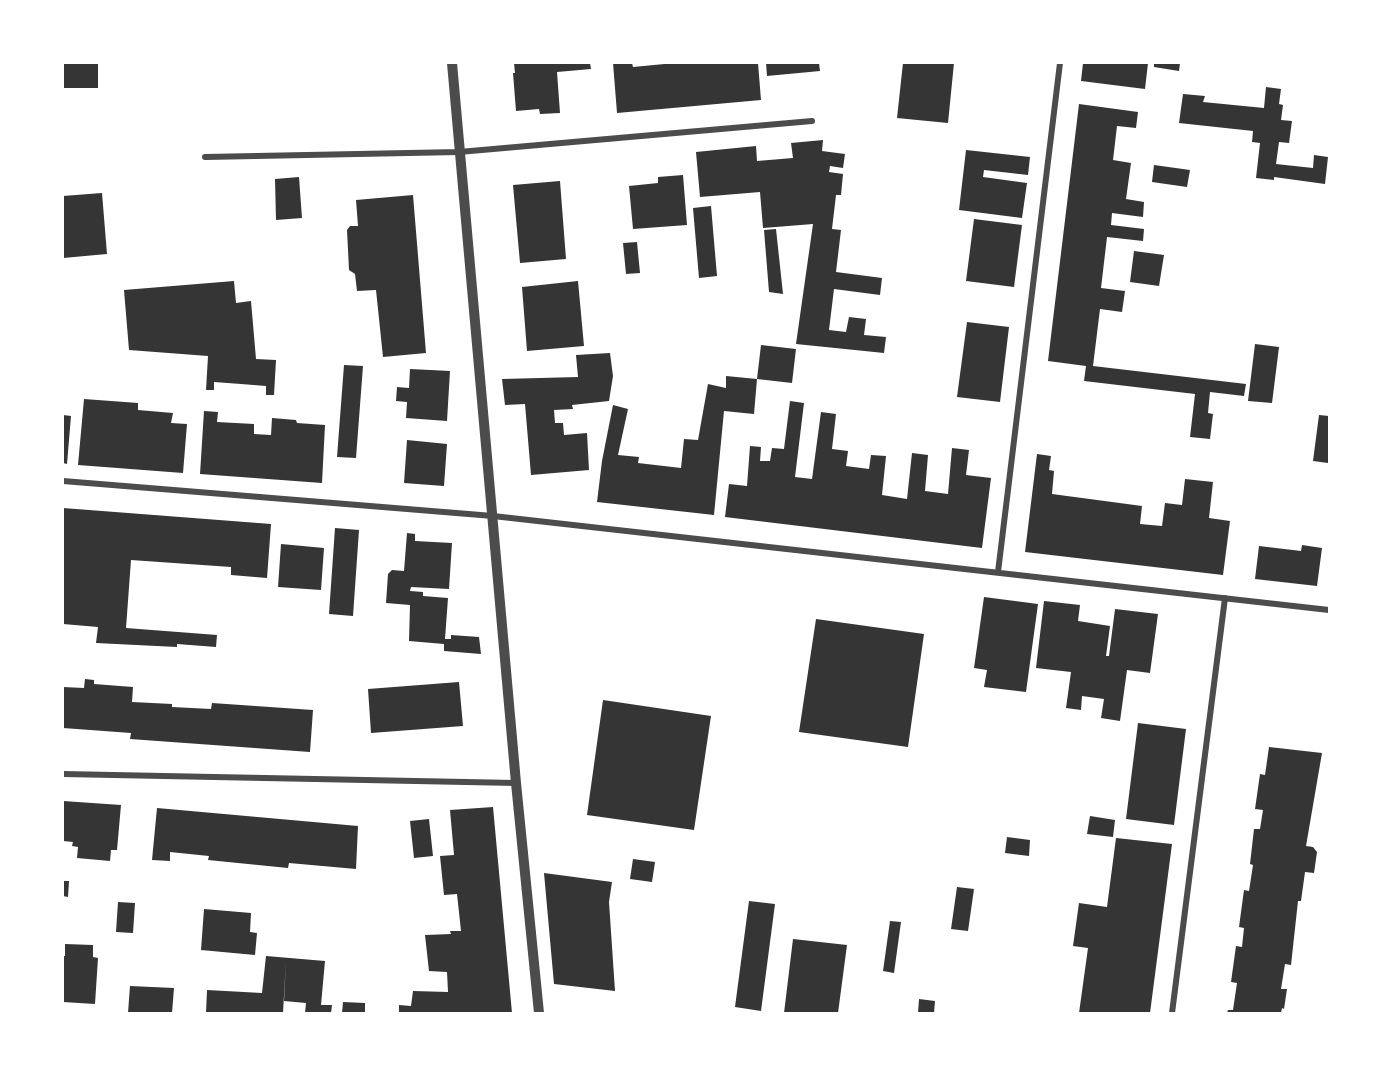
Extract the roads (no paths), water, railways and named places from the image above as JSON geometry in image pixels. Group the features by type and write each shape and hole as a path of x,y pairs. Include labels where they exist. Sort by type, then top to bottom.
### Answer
{"street":[{"path":"452,63 516,783 539,1013"},
{"path":"998,572 1060,63"},
{"path":"205,157 459,152 812,121"},
{"path":"63,481 492,516 1329,610"},
{"path":"1172,1013 1225,598"},
{"path":"63,774 516,783"}]}
